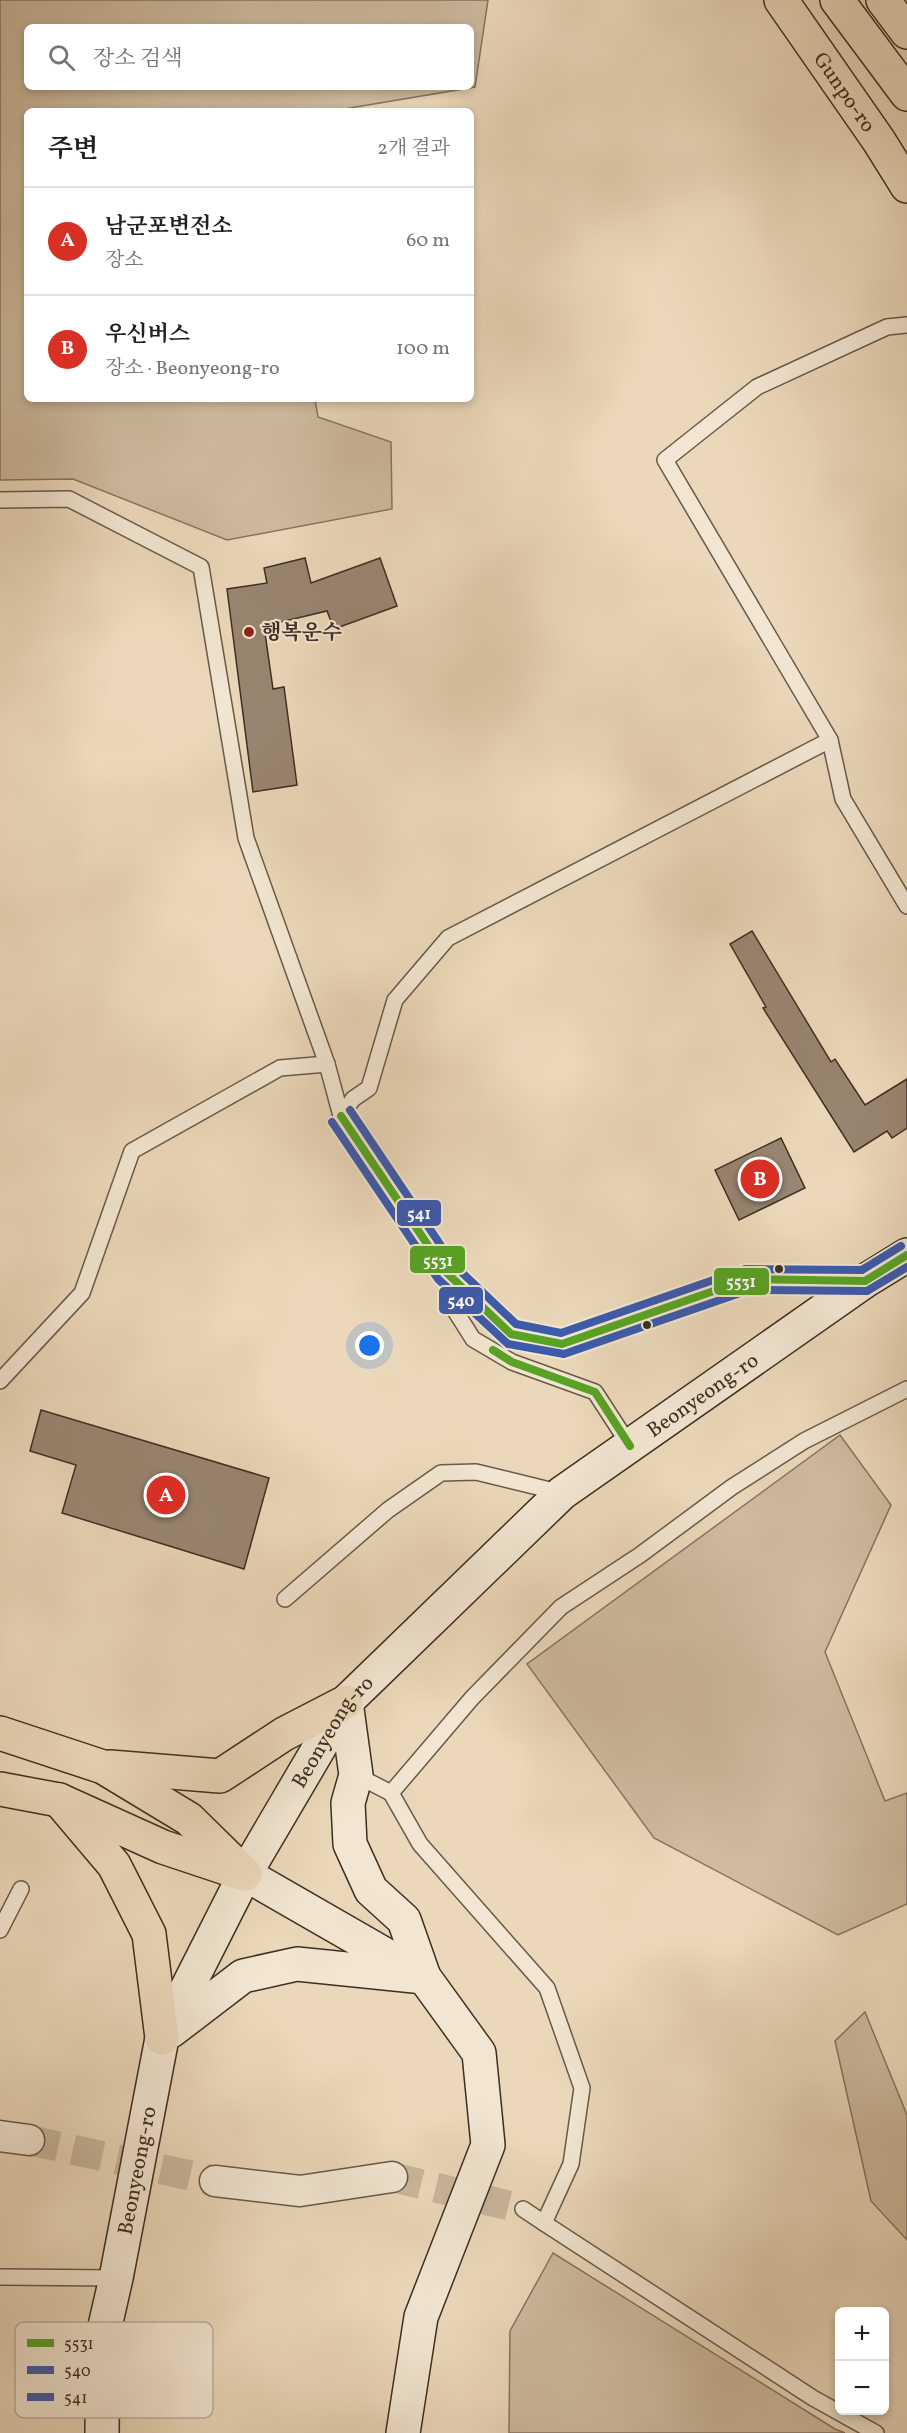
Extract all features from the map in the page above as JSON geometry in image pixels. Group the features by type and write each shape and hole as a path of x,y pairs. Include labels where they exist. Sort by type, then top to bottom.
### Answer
{"main road":[{"name":"Gunpo-ro","path":"781,0 879,141 907,186"},
{"path":"837,0 907,94"},
{"path":"883,0 907,32"},
{"path":"103,1767 220,1776 284,1734 346,1702"},
{"path":"0,1733 103,1767 189,1820 245,1874"},
{"path":"0,1789 58,1800 163,1847 245,1874"},
{"path":"58,1800 114,1865 149,1934 162,2038"}],"street":[{"name":"Beonyeong-ro","path":"105,2322 116,2278 162,2038 245,1874 346,1702 562,1493 865,1281 907,1255"},
{"path":"346,1702 356,1775 348,1803 350,1844 371,1890 404,1920 424,1977 479,2053 488,2145 421,2317 403,2433"},
{"path":"245,1874 424,1977"},
{"path":"162,2038 243,1976 253,1973 297,1964 424,1977"},
{"path":"0,2136 29,2140"},
{"path":"215,2181 300,2191 392,2177"}],"lane":[{"path":"907,325 887,327 757,387 665,460 830,740 843,799 907,906"},
{"path":"0,500 69,499 201,567 246,838 327,1064 341,1116 446,1272 511,1334 562,1344 693,1296 748,1279 865,1281"},
{"path":"341,1116 353,1099 369,1088 395,1000 448,938 830,740"},
{"path":"0,1381 82,1293 132,1151 280,1068 327,1064"},
{"path":"446,1272 454,1309 473,1339 512,1362 595,1392 630,1446"},
{"path":"391,1794 472,1698 561,1607 640,1555 759,1469 804,1441 907,1389"},
{"path":"285,1599 388,1510 441,1473 476,1472 562,1493"},
{"path":"356,1775 391,1794 420,1844 547,1988 582,2088 571,2164 544,2223"},
{"path":"0,1930 21,1889"},
{"path":"523,2209 813,2398 876,2433"},
{"path":"0,2277 116,2278"}],"shaded area":[{"path":"0,0 488,0 474,87 474,24 24,24 24,90 457,90 350,108 24,108 24,402 316,402 318,417 391,442 392,509 227,540 73,479 0,480"},
{"path":"840,1435 891,1505 825,1652 885,1801 907,1793 907,1904 838,1935 654,1838 527,1664"},
{"path":"865,2012 907,2115 907,2240 871,2201 835,2041"},
{"path":"553,2253 835,2429 845,2433 509,2433 510,2331"}],"building":[{"path":"305,558 311,583 380,558 397,606 334,629 327,611 264,626 273,689 284,687 297,785 253,792 227,589 267,583 264,568"},
{"path":"752,931 831,1062 835,1059 865,1105 907,1079 907,1128 892,1138 887,1131 854,1152 763,1008 766,1007 730,944"},
{"path":"781,1138 805,1188 739,1220 715,1170"},
{"path":"41,1410 269,1478 244,1569 62,1513 76,1465 30,1451"}],"tunnel":[{"path":"29,2140 215,2181"},
{"path":"392,2177 523,2209"}],"transit line":[{"name":"541","path":"350,1110 454,1265 516,1324 561,1333 745,1269 862,1270 901,1246"},
{"name":"5531","path":"341,1116 446,1272 511,1334 562,1344 748,1279 865,1281 907,1255"},
{"name":"540","path":"332,1122 438,1279 508,1344 564,1354 749,1290 867,1291 907,1267"},
{"name":"5531","path":"493,1350 512,1362 595,1392 630,1446"}],"place":[{"name":"행복운수","path":"249,632"},
{"name":"우신버스","path":"760,1179"},
{"name":"남군포변전소","path":"166,1495"}]}
